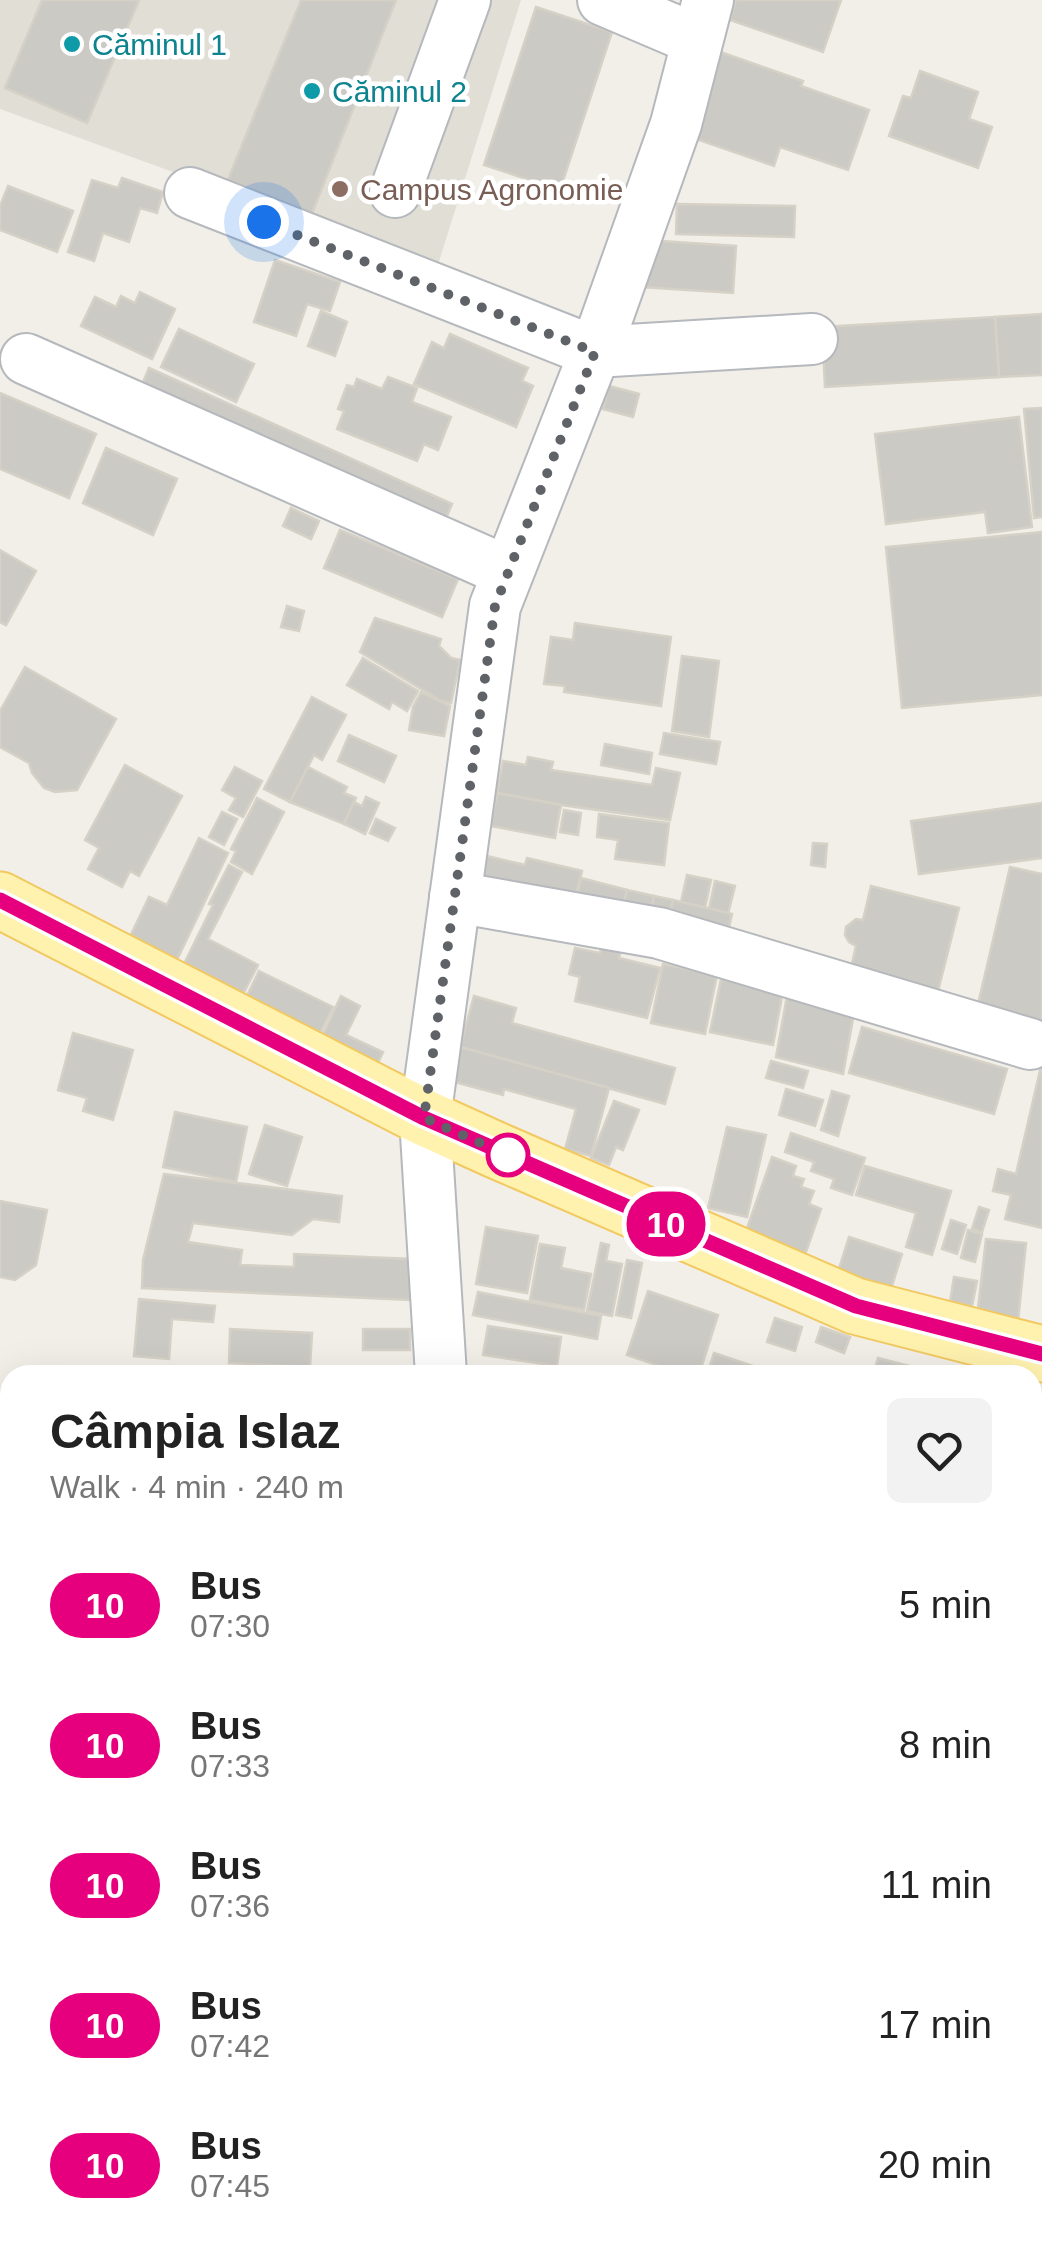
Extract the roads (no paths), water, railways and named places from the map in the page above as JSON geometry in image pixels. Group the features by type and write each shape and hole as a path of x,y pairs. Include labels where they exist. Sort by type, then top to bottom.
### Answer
{"main road":[{"path":"0,900 424,1118 856,1306 1042,1354"}],"street":[{"path":"395,192 465,0"},
{"path":"439,1365 424,1118 495,606 595,352 676,124 702,20 603,0"},
{"path":"190,193 595,352 812,339"},
{"path":"26,358 508,572"},
{"path":"455,897 659,933 1030,1044"}],"place":[{"name":"Căminul 1","path":"72,44"},
{"name":"Căminul 2","path":"312,91"},
{"name":"Campus Agronomie","path":"340,189"}]}
